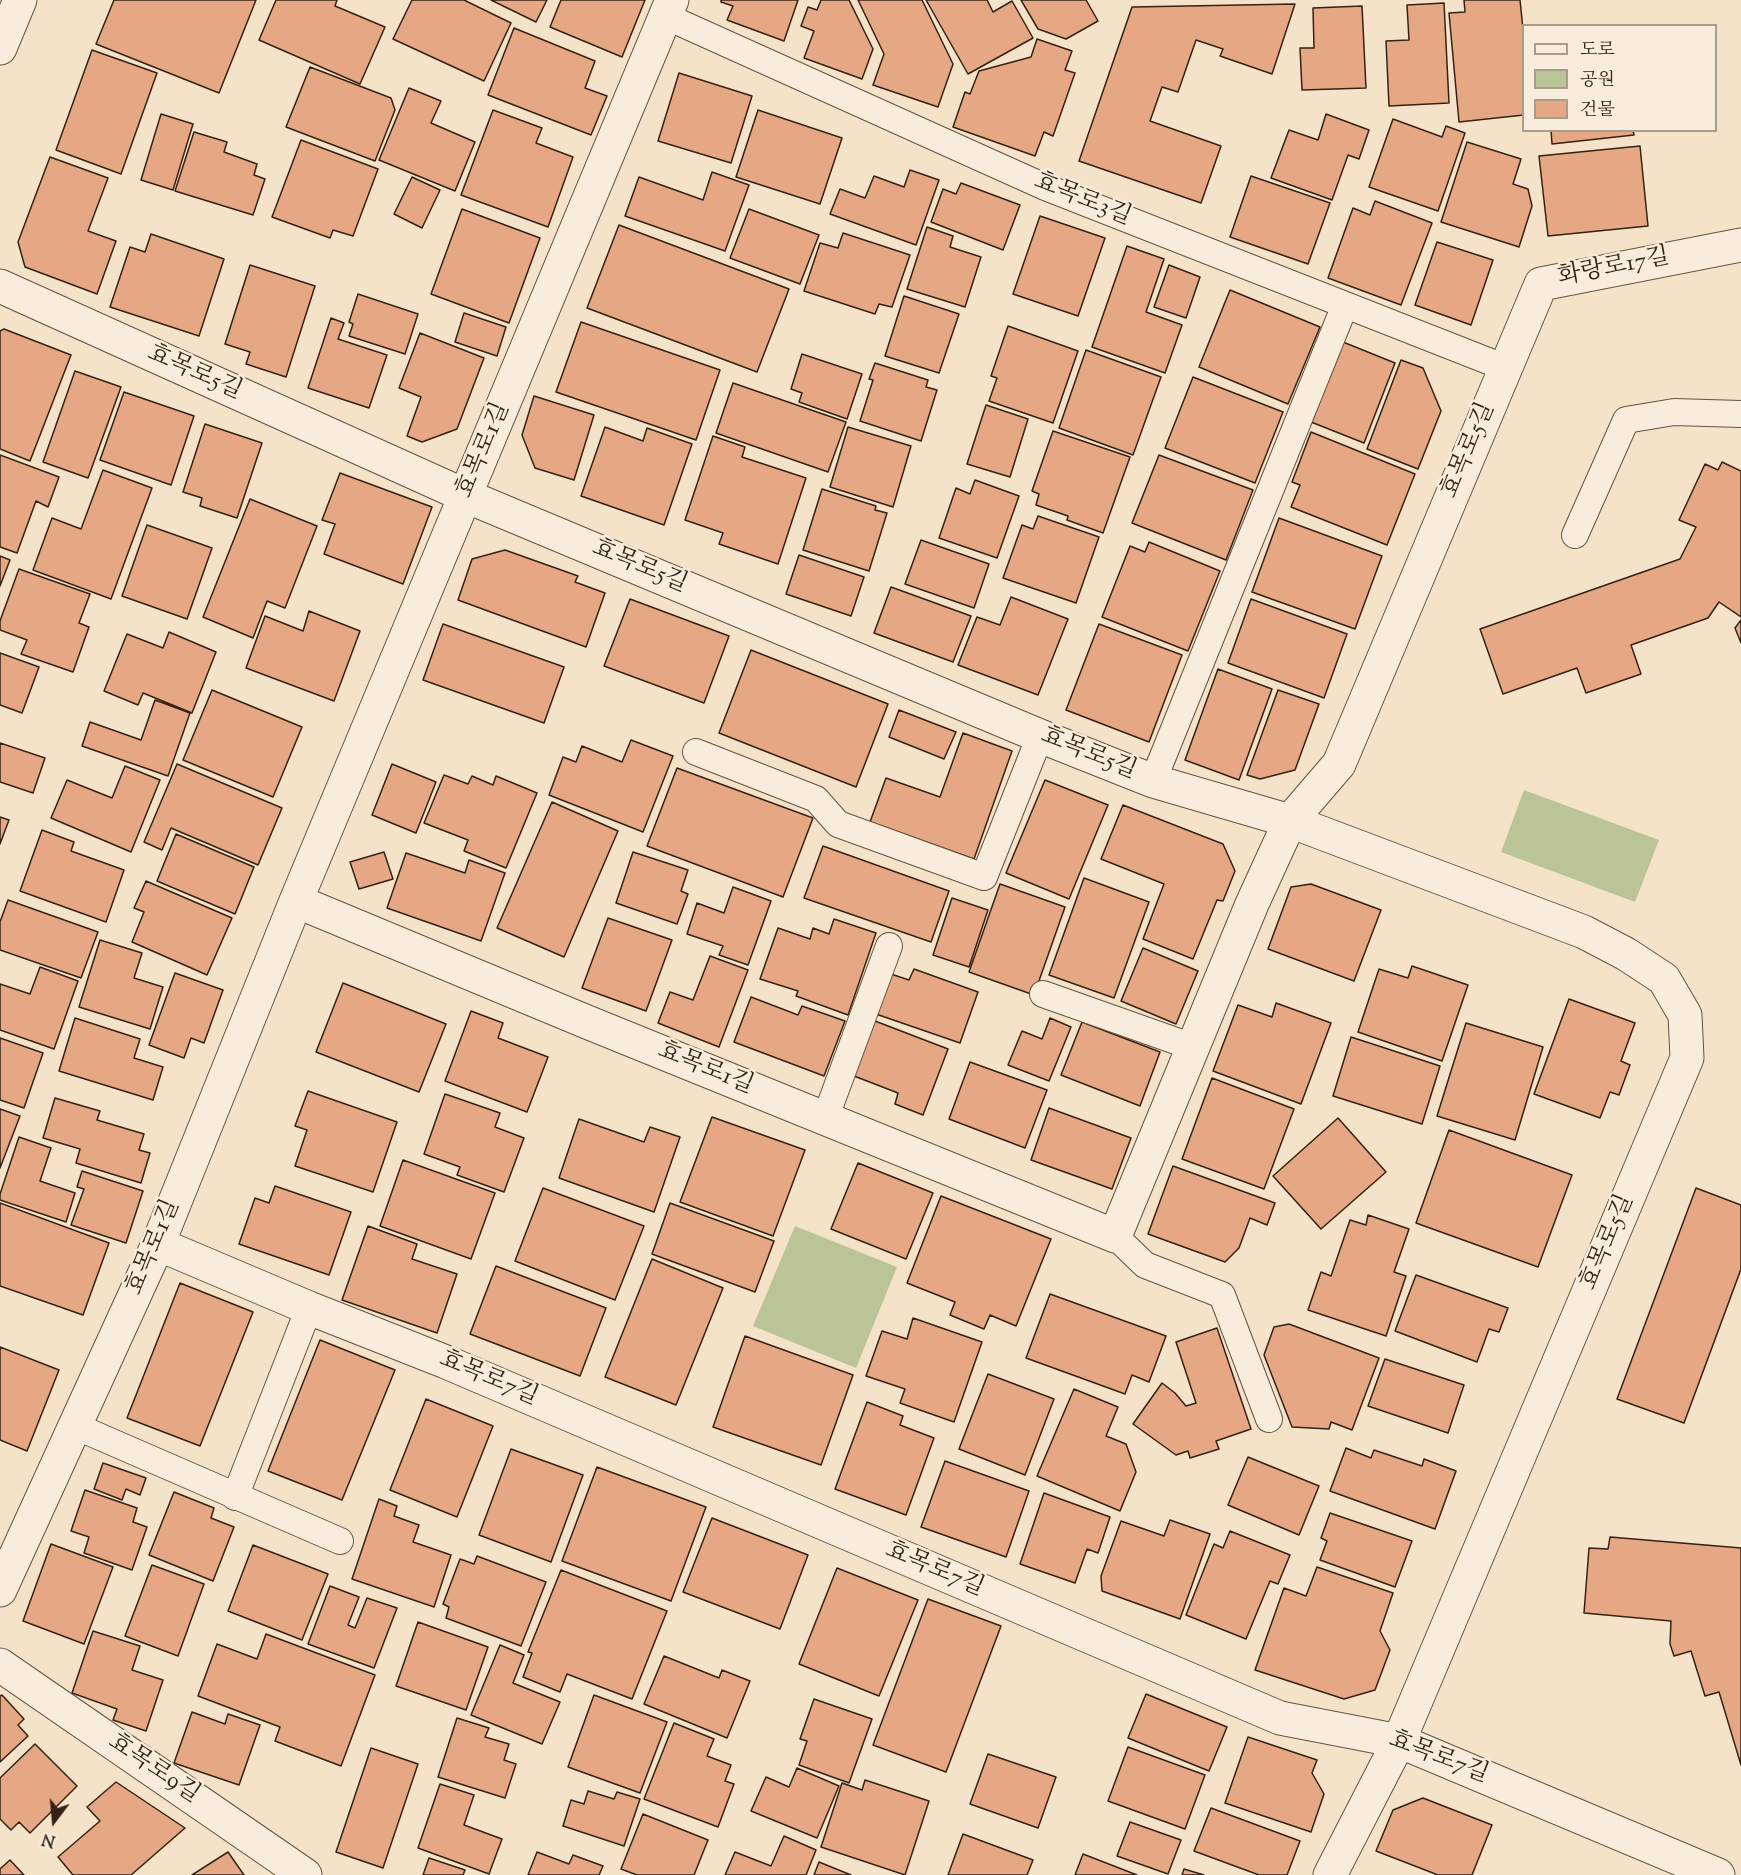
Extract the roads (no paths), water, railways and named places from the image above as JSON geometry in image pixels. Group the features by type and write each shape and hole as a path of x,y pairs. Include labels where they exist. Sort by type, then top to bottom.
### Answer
{"street":[{"path":"0,48 20,0"},
{"name":"효목로1길","path":"0,1590 158,1244 296,901 669,8"},
{"name":"화랑로17길","path":"1506,368 1541,284 1741,245"},
{"name":"효목로5길","path":"0,286 466,496 1040,736 1153,781 1290,821 1584,932 1626,954 1664,979 1685,1015 1687,1058 1399,1740 1329,1875"},
{"name":"효목로5길","path":"1115,1236 1252,904 1290,821 1339,764 1506,368"},
{"name":"효목로1길","path":"296,901 587,1022 1115,1236"},
{"name":"효목로7길","path":"158,1244 309,1308 446,1362 1280,1718 1399,1740 1718,1875"},
{"name":"효목로9길","path":"0,1665 305,1875"}],"lane":[{"name":"효목로3길","path":"669,8 1045,187 1506,368"},
{"path":"1153,781 1345,305"},
{"path":"1575,535 1626,420 1674,412 1741,414"},
{"path":"696,752 816,799 838,824 984,877 1040,736"},
{"path":"825,1119 889,946"},
{"path":"1043,994 1193,1047"},
{"path":"1115,1236 1145,1265 1222,1295 1269,1419"},
{"path":"235,1497 309,1308"},
{"path":"75,1426 340,1541"}]}
